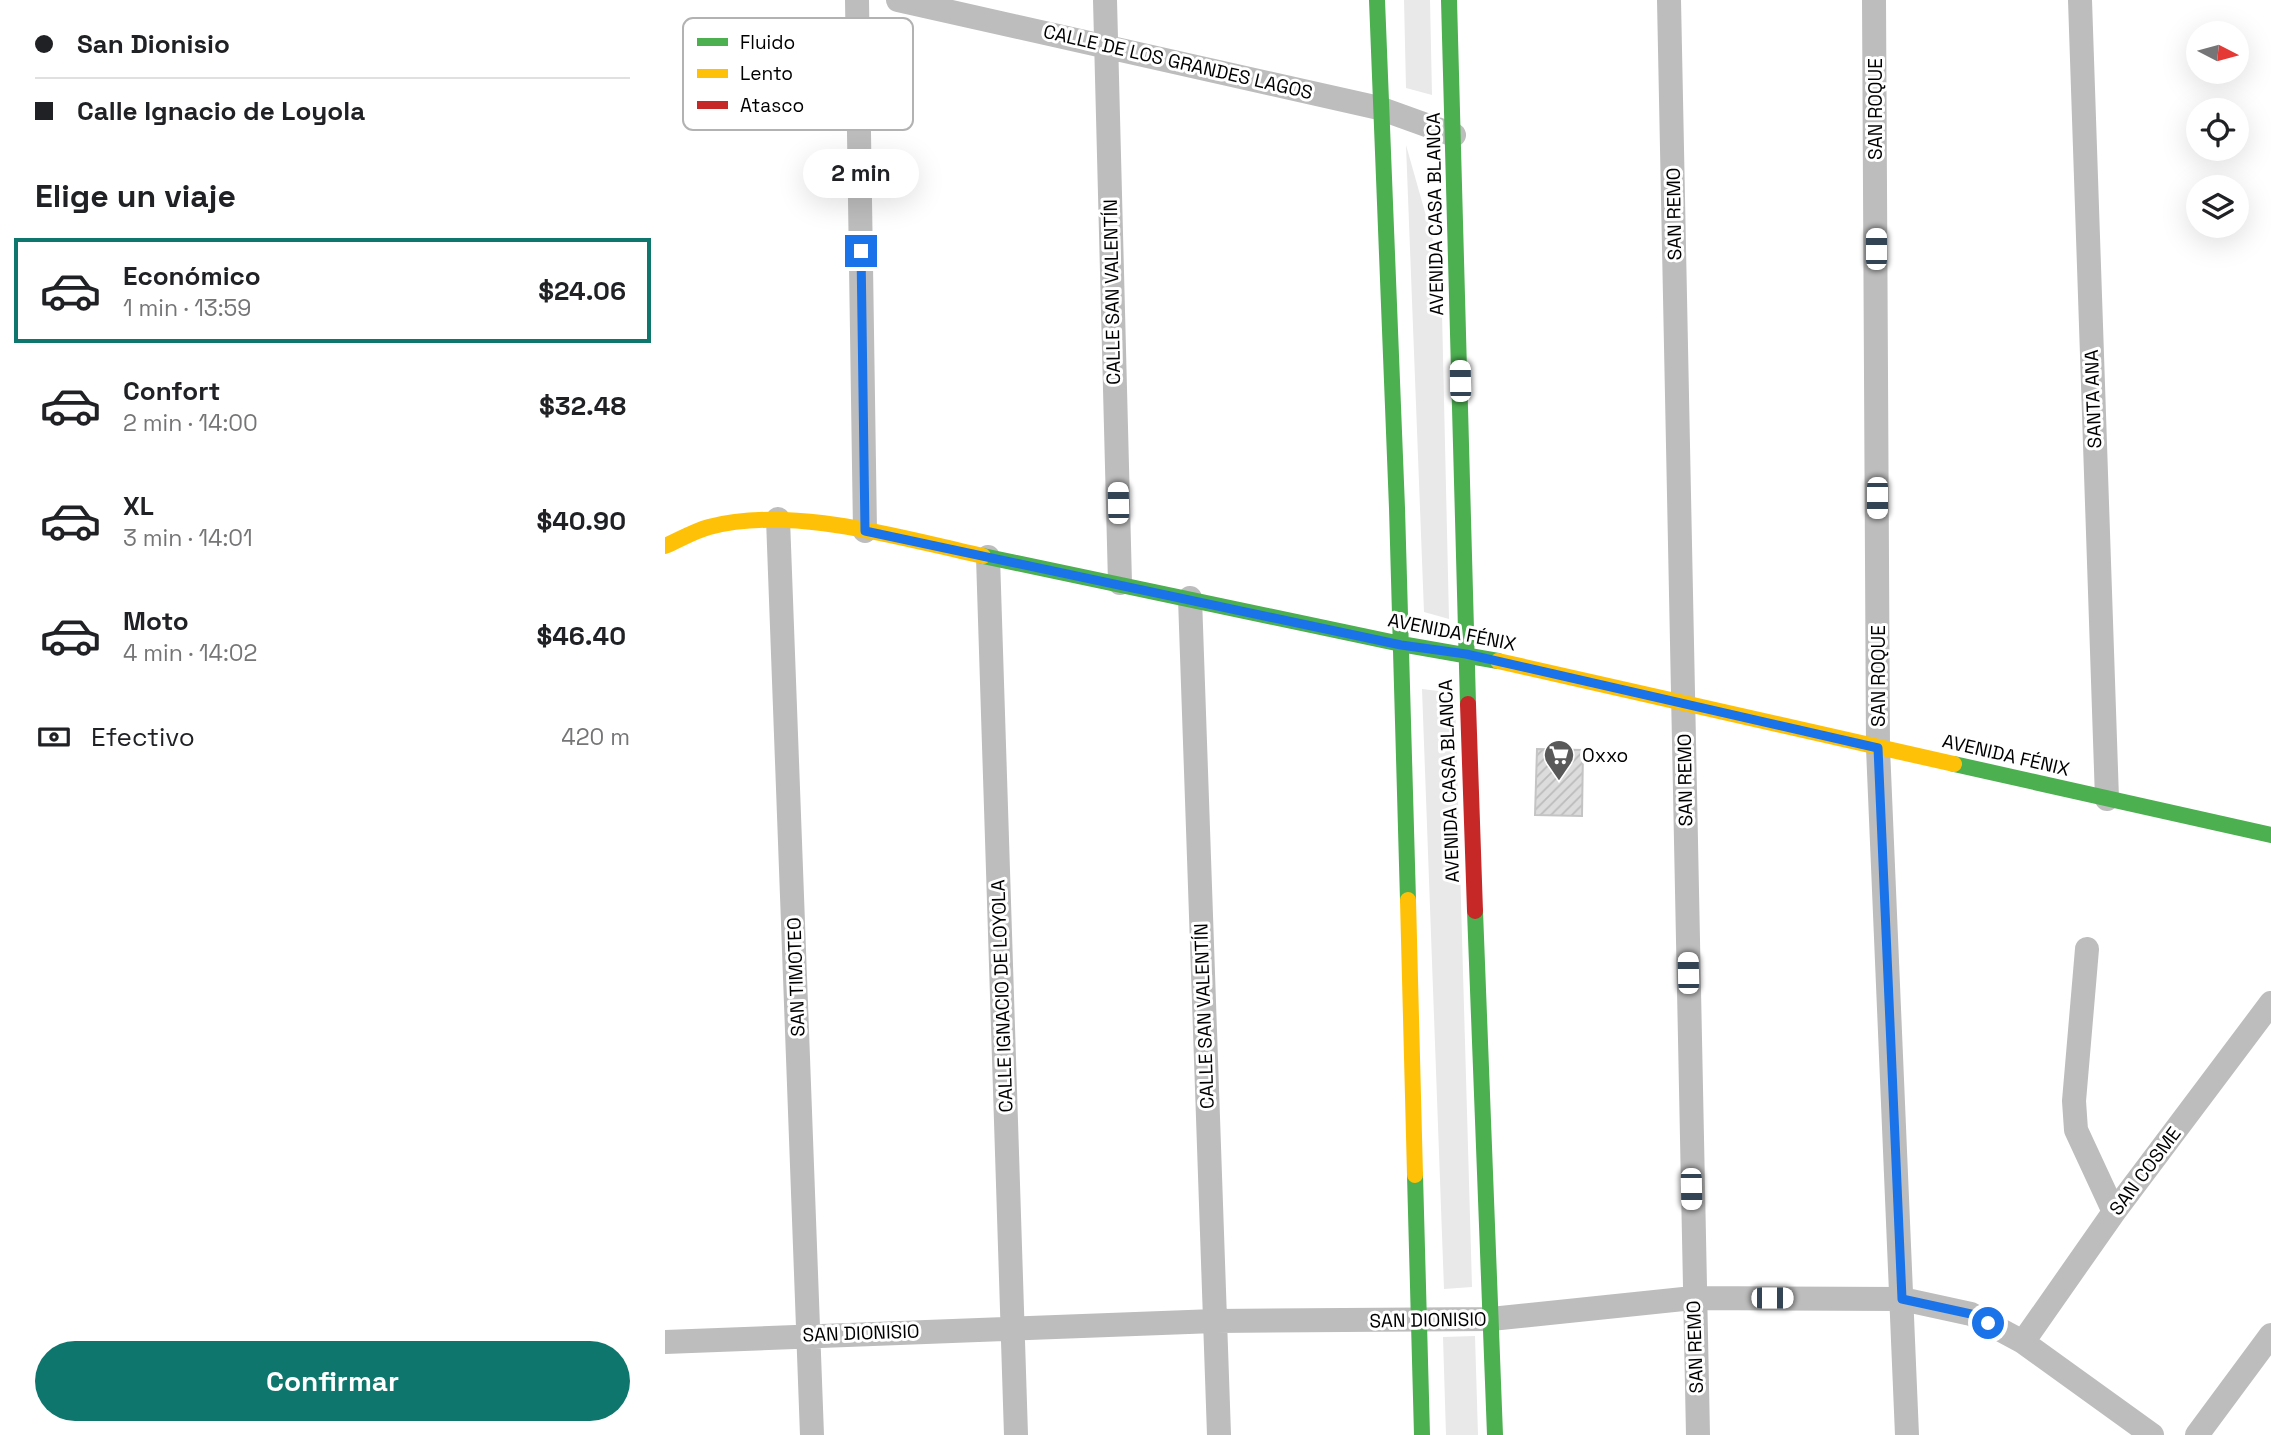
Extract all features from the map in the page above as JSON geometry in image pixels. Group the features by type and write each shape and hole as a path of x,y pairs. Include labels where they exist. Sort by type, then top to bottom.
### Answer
{"street":[{"path":"857,0 857,18"},
{"name":"CALLE DE LOS GRANDES LAGOS","path":"898,0 1380,108 1454,135"},
{"name":"CALLE SAN VALENTÍN","path":"1105,0 1120,583"},
{"path":"1377,0 1401,645 1422,1435"},
{"name":"AVENIDA CASA BLANCA","path":"1449,0 1466,654 1495,1435"},
{"name":"SAN REMO","path":"1669,0 1693,1298 1698,1435"},
{"name":"SAN ROQUE","path":"1874,0 1878,748 1907,1435"},
{"name":"SANTA ANA","path":"2080,0 2107,799"},
{"path":"859,130 865,531"},
{"name":"AVENIDA FÉNIX","path":"665,545 709,527 779,519 865,531 1120,583 1401,645 1466,654 2271,835"},
{"name":"SAN TIMOTEO","path":"779,519 812,1435"},
{"name":"CALLE IGNACIO DE LOYOLA","path":"988,557 1016,1435"},
{"name":"CALLE SAN VALENTÍN","path":"1190,598 1219,1435"},
{"path":"2087,948 2074,1101 2076,1130 2114,1212"},
{"name":"SAN COSME","path":"2024,1342 2114,1212 2271,1003"},
{"name":"SAN DIONISIO","path":"665,1342 1215,1321 1418,1322 1491,1319 1693,1298 1902,1299 1971,1314 2024,1342 2152,1435"},
{"path":"2197,1435 2271,1335"}],"shaded area":[{"path":"1404,0 1430,0 1432,95 1406,88"},
{"path":"1406,145 1441,269 1449,619 1424,612"},
{"path":"1422,689 1455,693 1472,1287 1444,1289"},
{"path":"1475,1336 1478,1435 1446,1435 1443,1337"}],"building":[{"name":"Oxxo","path":"1537,749 1583,750 1582,816 1535,815"}],"traffic: fast":[{"path":"1377,0 1397,508 1408,900"},
{"path":"1449,0 1468,704"},
{"path":"983,556 1401,644 1498,661"},
{"path":"1954,764 2271,835"},
{"path":"1475,911 1495,1435"},
{"path":"1415,1175 1422,1435"}],"traffic: slow":[{"path":"665,546 709,527 741,521 776,520 846,526 983,556"},
{"path":"1498,661 1954,764"},
{"path":"1408,900 1415,1175"}],"traffic: jam":[{"path":"1468,704 1475,911"}],"place":[{"name":"Oxxo","path":"1559,782"}],"route":[{"path":"861,251 865,531 1120,583 1401,645 1466,654 1878,748 1902,1299 1971,1314 1988,1323"}]}
